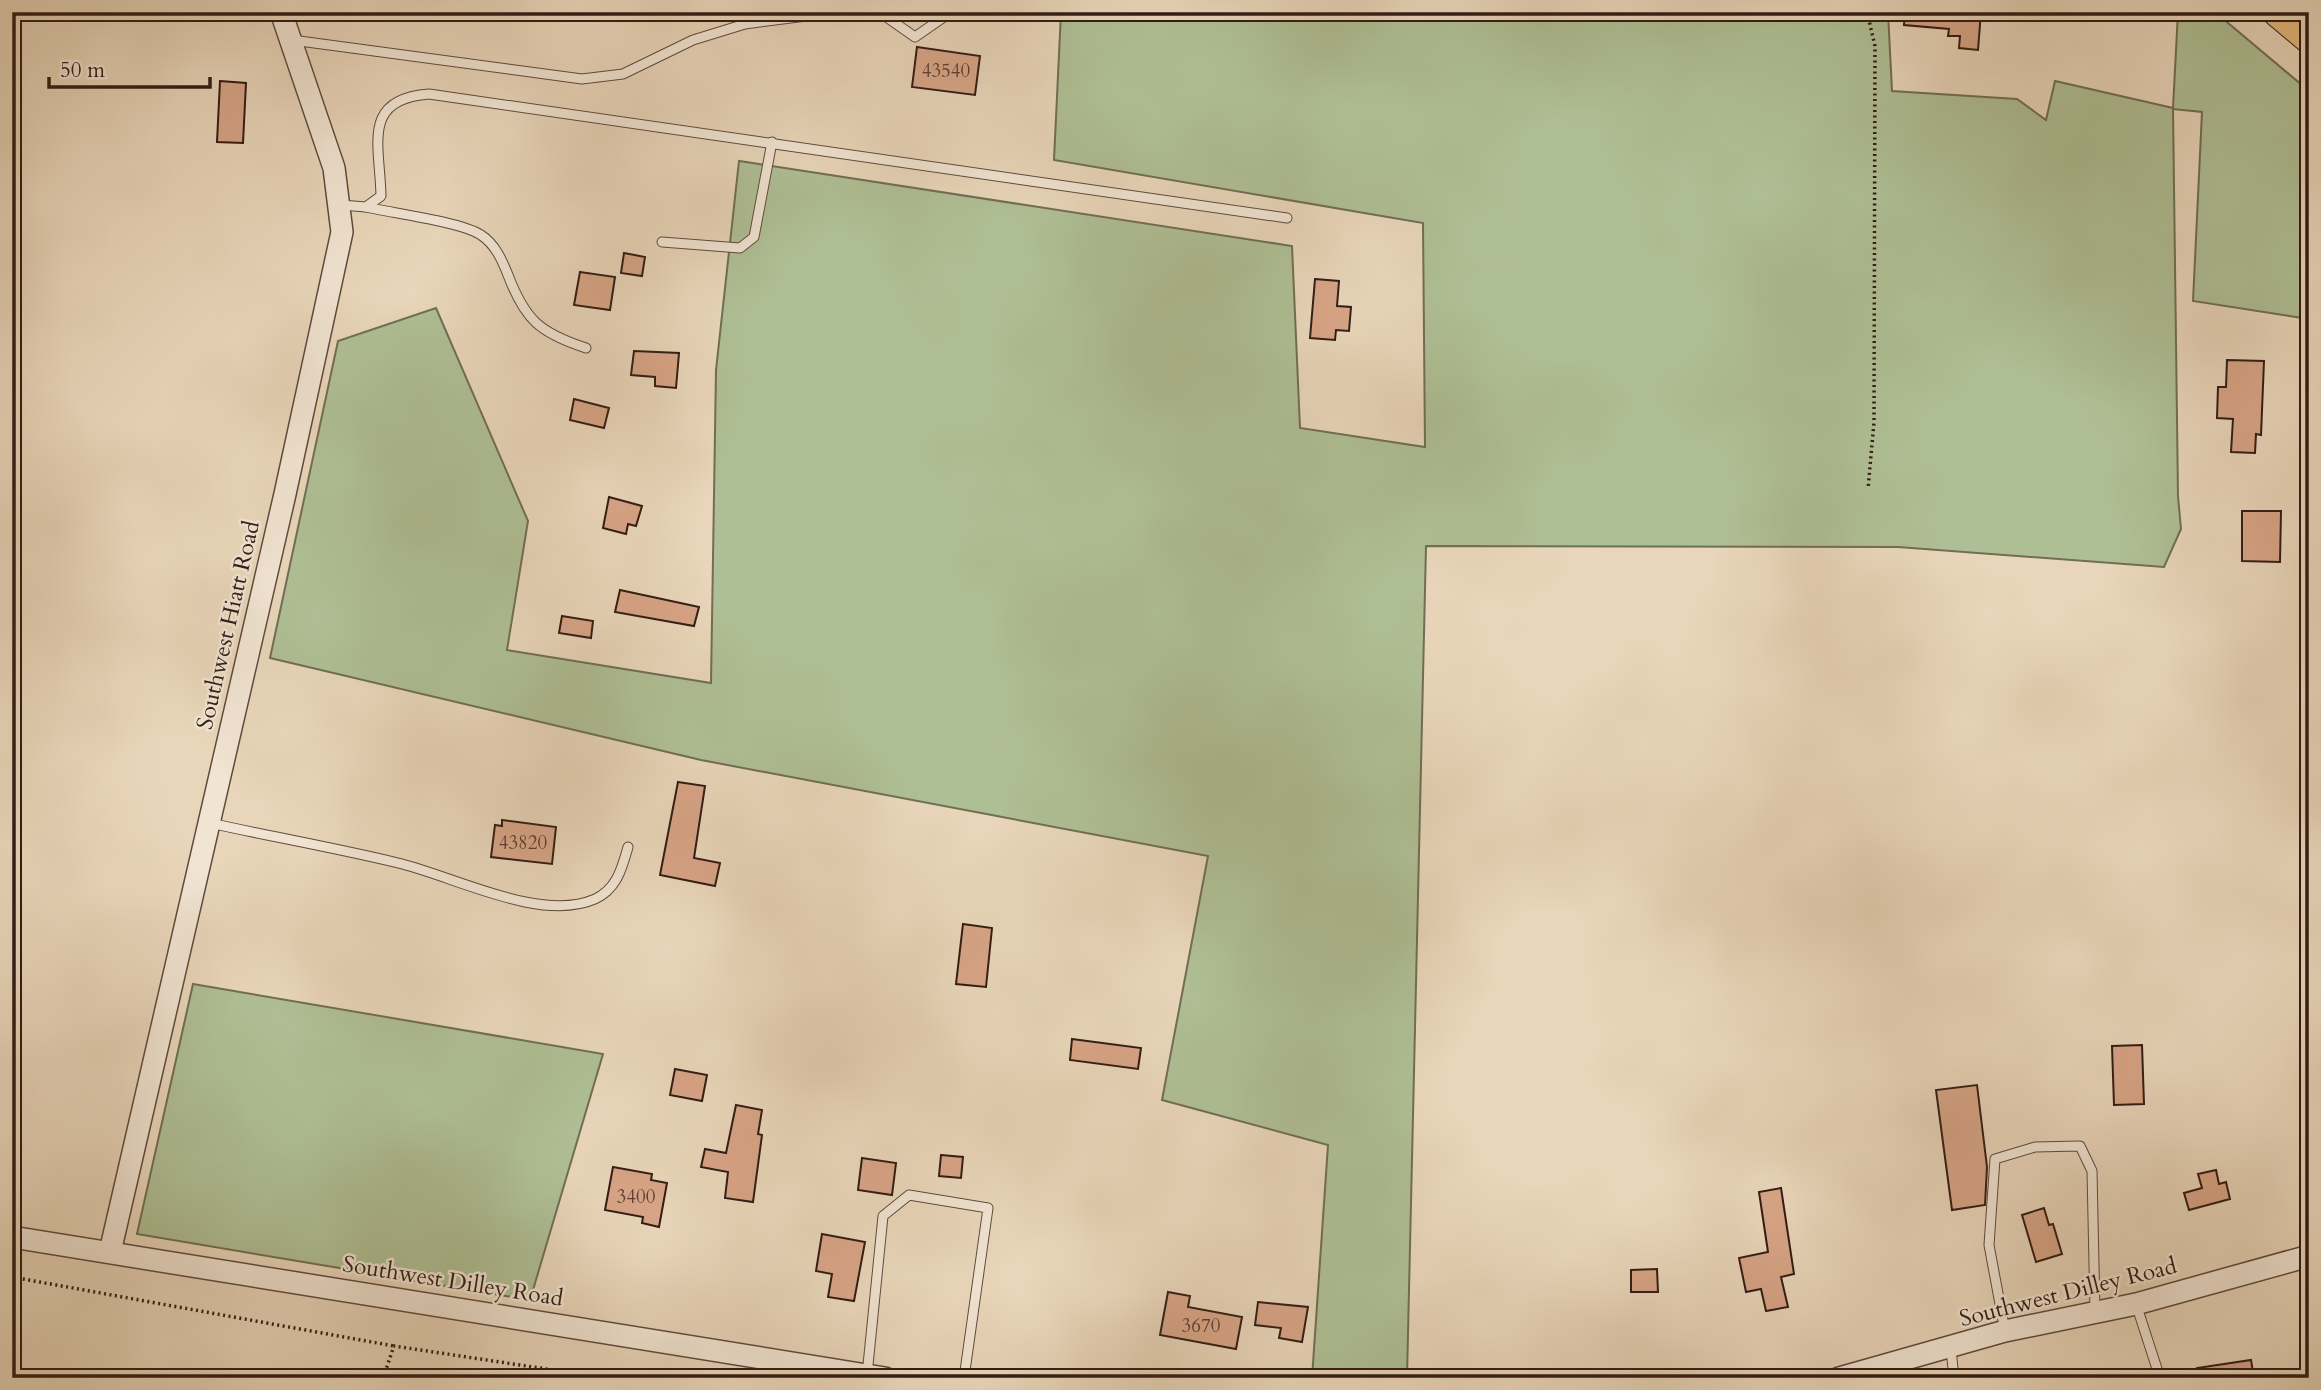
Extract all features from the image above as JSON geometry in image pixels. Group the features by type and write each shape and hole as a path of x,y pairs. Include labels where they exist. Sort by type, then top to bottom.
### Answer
{"highway":[{"path":"2278,12 2309,38"}],"street":[{"name":"Southwest Hiatt Road","path":"110,1252 342,232 341,205 326,142 281,12"},
{"name":"Southwest Dilley Road","path":"12,1237 876,1376"},
{"name":"Southwest Dilley Road","path":"1839,1378 1951,1349 2005,1331 2136,1304 2309,1256"}],"lane":[{"path":"290,40 583,79 623,74 693,40 745,24 837,12"},
{"path":"859,12 885,16 915,37 951,12"},
{"path":"366,208 381,196 378,130 385,109 405,96 429,94 508,103 1287,218"},
{"path":"662,242 740,248 754,237 772,142"},
{"path":"341,205 460,226 481,235 492,244 524,310 536,325 557,339 586,348"},
{"path":"208,823 401,863 526,902 561,905 595,899 618,881 628,847"},
{"path":"2005,1331 1989,1245 1995,1159 2035,1147 2080,1146 2092,1171 2095,1311"},
{"path":"876,1376 883,1216 909,1195 988,1208 964,1378"},
{"path":"2136,1304 2160,1378"},
{"path":"1951,1349 1954,1378"}],"path":[{"path":"1867,12 1875,46 1874,422 1868,489"},
{"path":"12,1277 394,1346 606,1378"},
{"path":"383,1378 394,1346"}],"green space":[{"path":"1061,12 1888,12 1892,91 2017,99 2046,120 2055,81 2173,108 2178,12 2215,12 2309,91 2309,319 2193,301 2202,112 2173,109 2178,496 2181,529 2164,567 1898,547 1426,546 1407,1378 1312,1378 1328,1145 1162,1100 1208,856 701,760 270,658 338,341 436,308 528,521 507,650 711,683 716,370 739,161 1292,246 1300,428 1425,447 1423,223 1054,160"},
{"path":"193,984 603,1054 530,1300 137,1234"}],"building":[{"path":"1905,12 1981,12 1978,50 1959,48 1960,36 1948,36 1949,29 1904,25"},
{"path":"917,47 980,56 975,95 912,87"},
{"path":"220,81 246,83 243,143 217,142"},
{"path":"624,253 645,257 642,276 621,273"},
{"path":"580,272 615,277 610,310 574,305"},
{"path":"1315,279 1339,281 1337,306 1351,307 1349,331 1336,330 1335,340 1310,338"},
{"path":"634,351 679,353 676,388 655,386 655,377 631,375"},
{"path":"2227,360 2264,361 2261,435 2256,434 2255,453 2231,452 2233,419 2217,418 2218,387 2226,387"},
{"path":"574,399 609,408 604,428 570,420"},
{"path":"609,497 642,506 636,526 628,524 626,534 603,528"},
{"path":"2242,511 2281,511 2280,562 2242,561"},
{"path":"620,590 699,607 694,626 615,612"},
{"path":"562,616 593,621 591,638 559,633"},
{"path":"678,782 705,786 694,858 720,863 715,886 660,875"},
{"path":"502,820 556,827 552,864 491,857 495,825 502,826"},
{"path":"963,924 992,928 986,987 956,984"},
{"path":"1072,1039 1141,1048 1138,1069 1070,1060"},
{"path":"2142,1045 2144,1104 2114,1105 2112,1046"},
{"path":"675,1069 707,1075 702,1101 670,1095"},
{"path":"1977,1085 1987,1167 1985,1205 1952,1210 1936,1090"},
{"path":"736,1105 762,1110 758,1134 762,1135 753,1202 725,1198 728,1172 701,1167 705,1149 726,1153"},
{"path":"941,1155 963,1157 961,1178 939,1176"},
{"path":"862,1158 896,1163 892,1195 858,1190"},
{"path":"613,1167 652,1174 651,1180 667,1183 659,1227 642,1223 643,1217 605,1210"},
{"path":"2216,1170 2219,1184 2226,1182 2230,1199 2189,1210 2184,1193 2202,1188 2198,1174"},
{"path":"1781,1188 1794,1274 1781,1277 1788,1307 1766,1311 1761,1289 1746,1292 1739,1258 1768,1252 1759,1192"},
{"path":"2044,1208 2049,1225 2053,1224 2062,1254 2036,1262 2022,1215"},
{"path":"822,1234 865,1242 854,1301 828,1297 832,1274 816,1271"},
{"path":"1657,1269 1658,1292 1631,1292 1631,1270"},
{"path":"1168,1292 1190,1296 1188,1307 1242,1317 1236,1349 1160,1335"},
{"path":"1258,1302 1308,1307 1302,1342 1279,1338 1281,1328 1255,1325"},
{"path":"2251,1360 2254,1378 2198,1378 2197,1368"}]}
